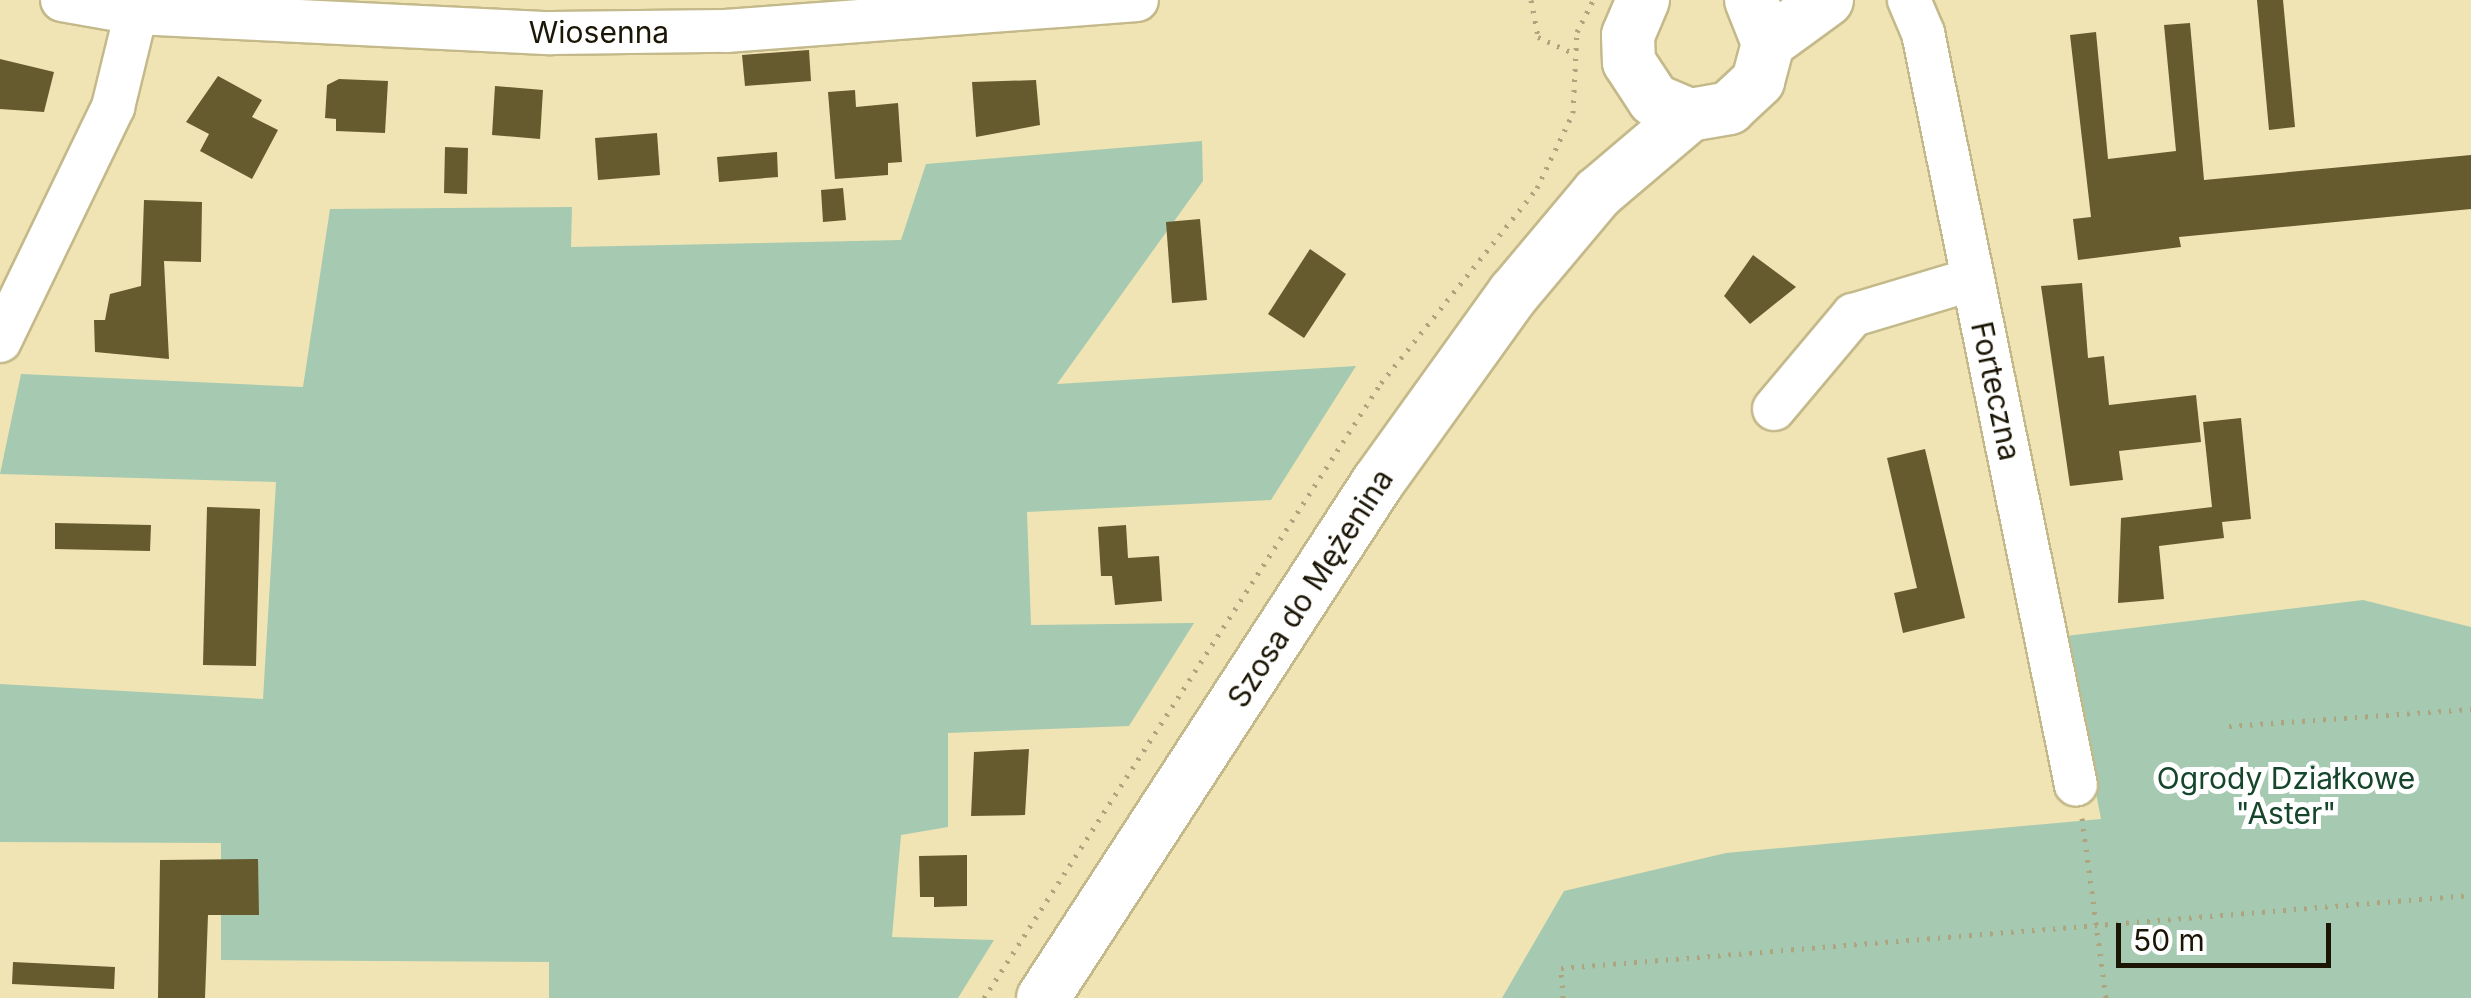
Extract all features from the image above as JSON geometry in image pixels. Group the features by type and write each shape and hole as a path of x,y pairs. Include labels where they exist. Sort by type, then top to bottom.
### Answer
{"main road":[{"path":"1613,2 1640,86 1690,115 1745,97 1760,22 1827,0"},
{"name":"Szosa do Mężenina","path":"1598,193 1640,86"},
{"name":"Szosa do Mężenina","path":"1044,998 1378,482 1598,193 1690,115"}],"street":[{"name":"Wiosenna","path":"62,0 136,13 552,34 1138,0"},
{"name":"Forteczna","path":"1909,0 1973,279 2076,785"},
{"path":"0,341 113,107 136,13"},
{"path":"1774,409 1853,315 1973,279"}],"path":[{"path":"1531,0 1538,36 1575,54"},
{"path":"984,998 1439,306 1504,236 1557,154 1573,113 1575,54 1613,2"},
{"path":"2229,726 2471,709"},
{"path":"2076,785 2099,921 2106,998"},
{"path":"1564,998 1561,968 2099,921 2471,895"}],"green space":[{"path":"1202,141 1203,181 1057,384 1356,366 1271,500 1027,512 1031,625 1194,623 1129,726 948,733 948,827 901,835 892,937 994,940 958,998 549,998 549,962 221,960 221,843 0,842 0,684 263,699 276,482 0,474 21,374 303,387 330,209 572,207 571,247 901,240 926,164"},
{"name":"Ogrody Działkowe \"Aster\"","path":"2363,600 2471,627 2471,998 1502,998 1564,891 1726,853 2101,819 2066,636"}],"building":[{"path":"2257,0 2283,0 2295,127 2269,130"},
{"path":"2190,23 2204,180 2471,155 2471,209 2179,237 2181,247 2078,260 2073,219 2091,217 2070,35 2096,32 2108,159 2176,151 2164,25"},
{"path":"809,50 811,81 745,86 742,55"},
{"path":"0,59 54,72 44,112 0,109"},
{"path":"218,76 262,100 252,117 278,130 252,179 200,151 209,134 186,122"},
{"path":"339,79 388,81 385,133 336,131 336,119 325,118 327,85"},
{"path":"1036,80 1040,125 976,137 972,82"},
{"path":"495,86 543,90 540,139 492,135"},
{"path":"855,90 856,107 898,103 902,162 888,163 888,175 835,179 828,92"},
{"path":"657,133 660,175 598,180 595,138"},
{"path":"445,147 468,148 467,194 444,193"},
{"path":"777,152 778,177 719,182 717,157"},
{"path":"843,188 846,220 823,222 821,190"},
{"path":"144,200 202,202 201,262 164,261 169,359 95,352 94,320 105,320 110,294 141,286"},
{"path":"1200,219 1207,300 1172,303 1166,222"},
{"path":"1310,249 1346,274 1304,338 1268,314"},
{"path":"1753,255 1796,287 1750,324 1724,296"},
{"path":"2082,283 2088,358 2104,356 2109,405 2196,395 2201,442 2119,451 2123,480 2070,486 2041,286"},
{"path":"2241,418 2251,519 2222,522 2224,538 2159,546 2164,599 2118,603 2121,518 2212,507 2203,422"},
{"path":"1925,449 1965,618 1903,633 1894,593 1917,588 1887,458"},
{"path":"207,507 260,509 256,666 203,665"},
{"path":"55,523 151,525 150,551 55,549"},
{"path":"1126,525 1128,558 1159,556 1162,601 1115,605 1112,576 1101,576 1098,527"},
{"path":"1029,749 1025,815 971,816 974,752"},
{"path":"967,855 967,906 934,907 934,897 920,897 919,856"},
{"path":"258,859 259,915 208,915 205,998 158,998 160,860"},
{"path":"13,962 115,967 114,989 12,984"}]}
